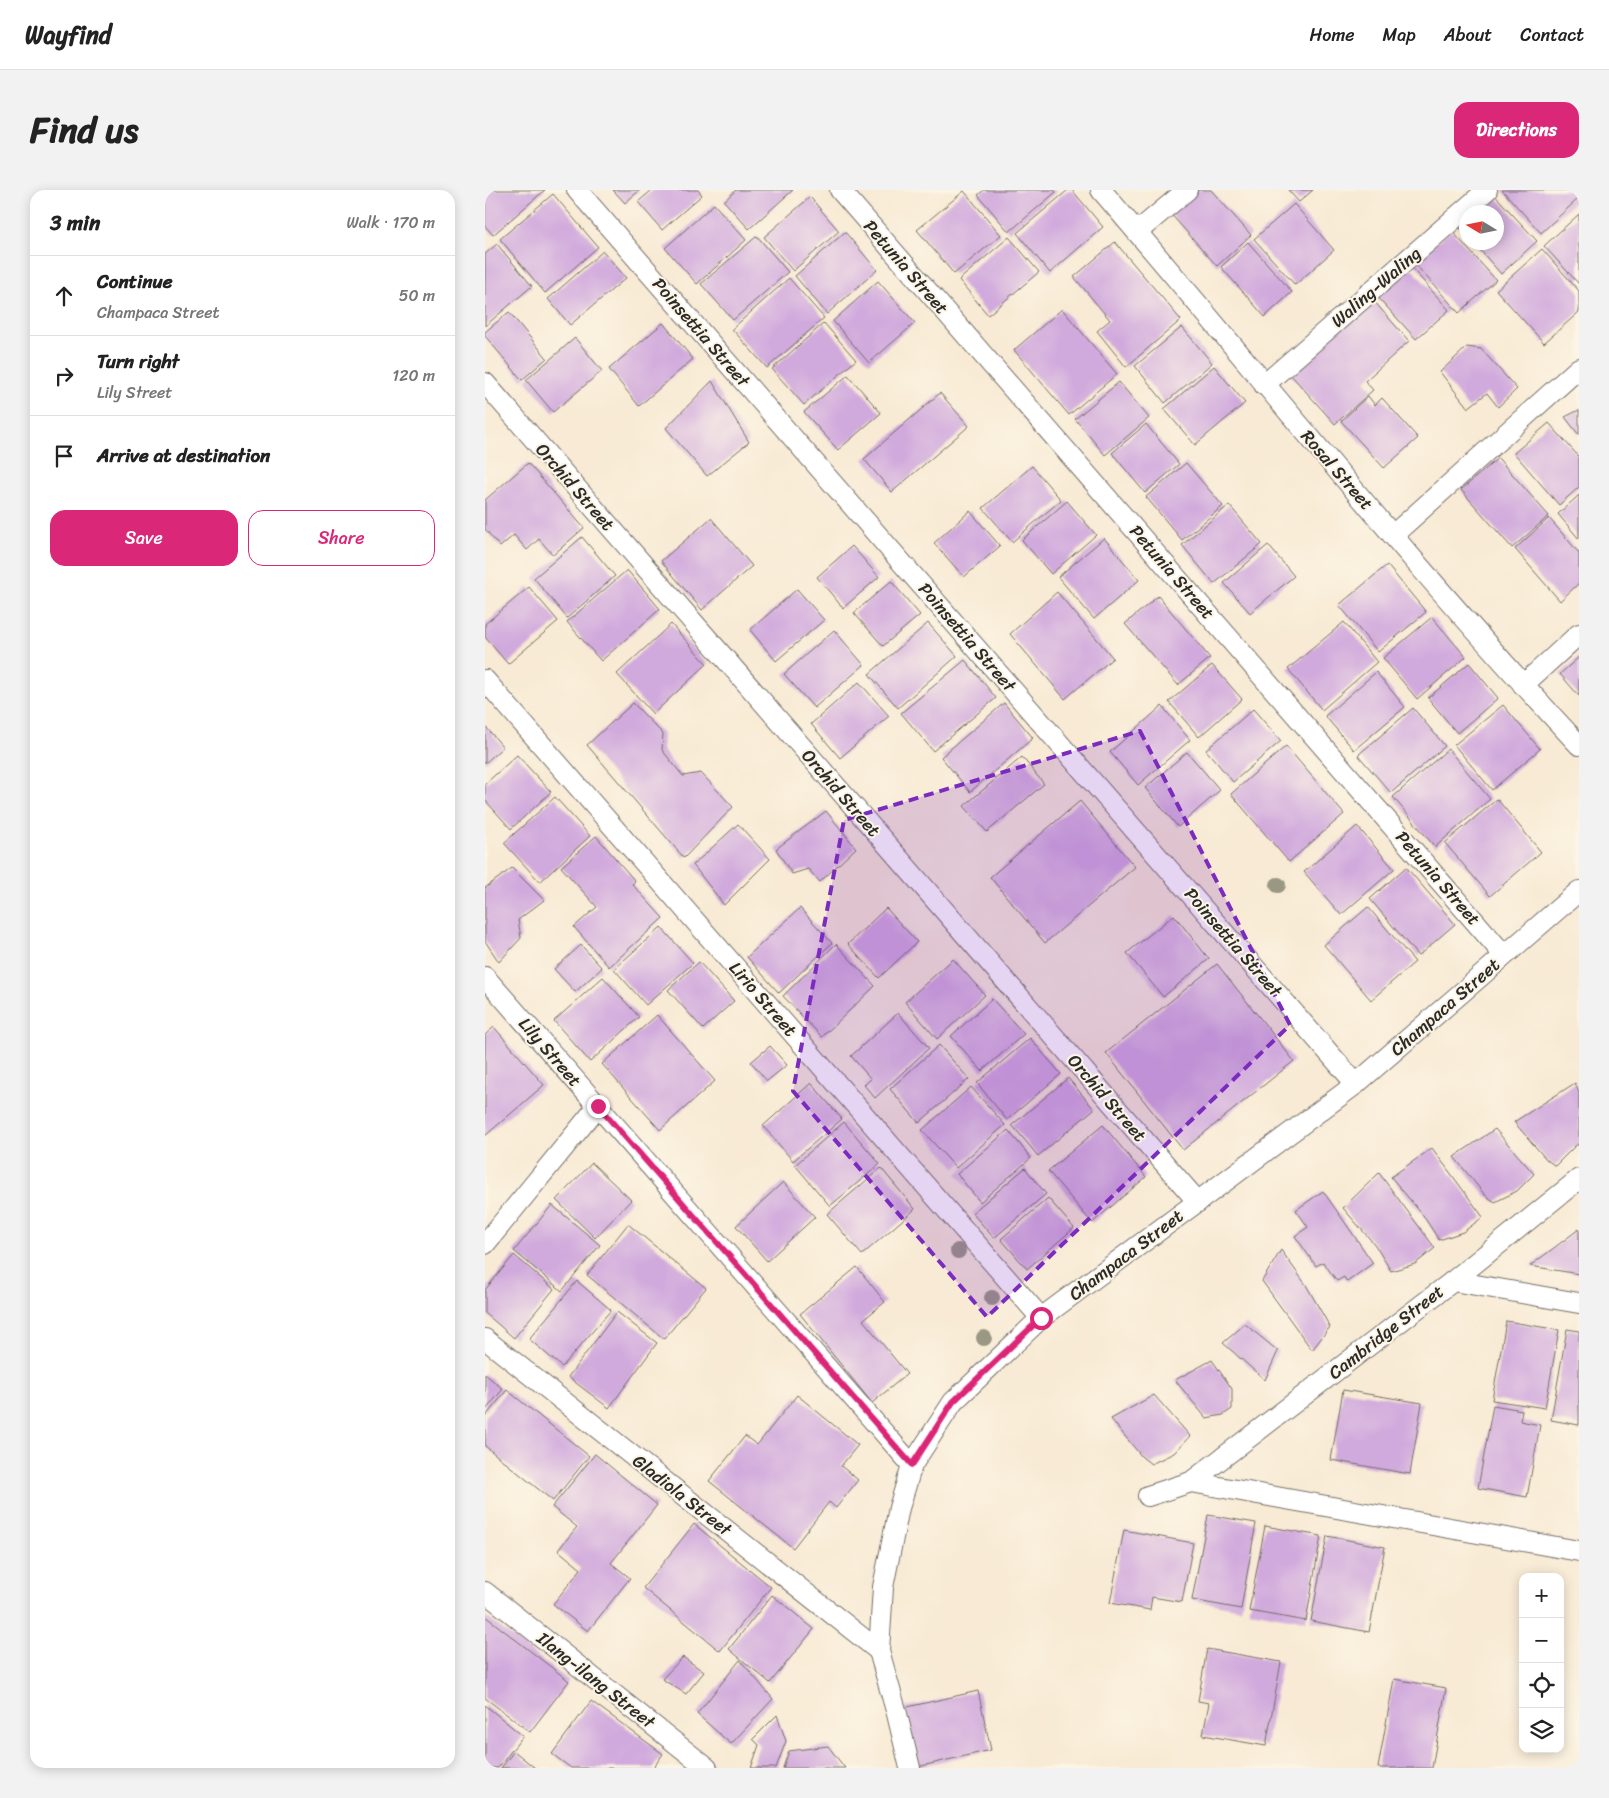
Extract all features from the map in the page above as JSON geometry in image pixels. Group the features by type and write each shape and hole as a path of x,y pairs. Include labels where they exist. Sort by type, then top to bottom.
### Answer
{"street":[{"name":"Poinsettia Street","path":"577,190 1356,1084"},
{"name":"Petunia Street","path":"840,190 1504,955"},
{"name":"Rosal Street","path":"1101,190 1393,535 1579,745"},
{"path":"1137,232 1187,190"},
{"name":"Waling-Waling","path":"1265,385 1487,190"},
{"path":"1393,535 1579,368"},
{"name":"Orchid Street","path":"485,383 1198,1202"},
{"path":"1523,684 1579,634"},
{"name":"Lirio Street","path":"485,680 1041,1318"},
{"name":"Champaca Street","path":"910,1768 879,1650 883,1587 899,1508 912,1465 953,1402 1041,1318 1356,1084 1579,891"},
{"name":"Lily Street","path":"485,977 912,1465"},
{"path":"485,1244 598,1106"},
{"name":"Cambridge Street","path":"1148,1496 1191,1482 1453,1280 1579,1179"},
{"path":"1453,1280 1579,1303"},
{"name":"Gladiola Street","path":"485,1339 879,1650"},
{"name":"Cambridge Street","path":"1191,1482 1579,1551"},
{"name":"Ilang-ilang Street","path":"485,1592 707,1768"}],"highlighted area":[{"path":"1140,731 1290,1025 987,1317 793,1091 844,820"}],"building":[{"path":"485,190 545,190 493,235 485,226"},
{"path":"613,190 640,190 625,203"},
{"path":"652,190 698,190 702,195 662,230 638,202"},
{"path":"736,190 793,190 749,229 724,201"},
{"path":"984,190 1054,190 1056,192 1009,232 978,195"},
{"path":"1068,190 1072,190 1103,227 1050,273 1017,233"},
{"path":"1193,190 1211,190 1251,235 1217,266 1169,212"},
{"path":"1288,190 1313,190 1299,202"},
{"path":"1490,190 1504,205 1473,205"},
{"path":"1502,190 1579,190 1579,198 1541,233"},
{"path":"964,191 1001,235 954,274 917,230"},
{"path":"553,194 598,247 545,293 500,239"},
{"path":"810,197 839,231 793,271 764,237"},
{"path":"714,204 746,240 697,284 665,248"},
{"path":"1294,204 1334,250 1295,285 1254,239"},
{"path":"1504,205 1537,241 1501,274 1480,250 1504,250"},
{"path":"1579,214 1579,284 1544,246"},
{"path":"1459,217 1459,227 1454,221"},
{"path":"1451,230 1459,239 1459,250 1469,250 1496,280 1459,313 1414,263"},
{"path":"845,232 877,270 827,314 795,276"},
{"path":"757,236 788,272 733,320 701,284"},
{"path":"1009,237 1039,272 988,315 959,280"},
{"path":"1115,242 1181,320 1126,367 1097,331 1110,320 1074,277"},
{"path":"1248,242 1292,292 1265,317 1221,267"},
{"path":"497,244 532,286 485,326 485,254"},
{"path":"1542,249 1579,291 1579,312 1544,343 1496,290"},
{"path":"603,251 626,278 570,325 548,299"},
{"path":"1408,264 1449,310 1416,339 1375,294"},
{"path":"789,278 824,318 767,368 732,329"},
{"path":"878,281 915,323 869,363 833,321"},
{"path":"1372,299 1409,341 1365,381 1373,390 1335,424 1290,374"},
{"path":"1062,309 1117,374 1069,415 1014,350"},
{"path":"509,312 547,358 522,380 485,336 485,332"},
{"path":"663,323 693,359 639,406 609,369"},
{"path":"824,323 856,360 804,405 772,369"},
{"path":"1182,327 1212,363 1165,403 1135,366"},
{"path":"575,338 602,371 553,412 526,380"},
{"path":"1467,347 1481,349 1517,389 1498,407 1487,393 1468,408 1440,372"},
{"path":"1214,366 1245,403 1195,445 1164,409"},
{"path":"848,375 881,413 838,450 804,412"},
{"path":"712,381 749,442 707,476 666,428"},
{"path":"1119,382 1149,418 1105,455 1075,419"},
{"path":"940,393 969,426 892,492 864,459"},
{"path":"1368,396 1375,405 1382,398 1418,438 1384,468 1341,421"},
{"path":"1579,410 1579,435 1565,417"},
{"path":"1549,423 1579,457 1579,487 1559,505 1514,453"},
{"path":"1146,424 1179,464 1145,493 1112,453"},
{"path":"1498,458 1549,516 1512,548 1461,490"},
{"path":"528,463 584,528 553,555 539,539 527,550 514,535 500,547 485,529 485,500"},
{"path":"1186,463 1223,506 1182,540 1146,497"},
{"path":"1032,466 1061,500 1012,542 983,508"},
{"path":"1579,495 1579,539 1558,514"},
{"path":"1067,501 1096,535 1051,574 1022,540"},
{"path":"1229,505 1262,544 1214,584 1182,545"},
{"path":"970,511 1000,546 964,577 934,543"},
{"path":"711,518 752,566 702,610 661,561"},
{"path":"1549,518 1579,553 1579,583 1560,601 1515,549"},
{"path":"582,537 615,576 567,618 534,578"},
{"path":"1104,538 1139,580 1094,619 1058,577"},
{"path":"1268,545 1294,576 1250,613 1224,583"},
{"path":"852,546 879,577 843,608 817,577"},
{"path":"1387,565 1426,612 1378,652 1339,605"},
{"path":"627,570 660,609 601,661 567,622"},
{"path":"891,581 920,615 883,646 854,613"},
{"path":"529,587 558,621 508,664 485,637 485,624"},
{"path":"797,589 824,620 776,661 750,630"},
{"path":"1057,592 1113,658 1065,699 1010,634"},
{"path":"1158,596 1210,658 1178,685 1125,624"},
{"path":"1432,617 1466,657 1417,699 1383,658"},
{"path":"1344,622 1377,662 1322,710 1288,669"},
{"path":"928,623 957,656 898,708 869,674"},
{"path":"671,624 707,664 653,714 617,674"},
{"path":"834,630 864,665 814,708 784,674"},
{"path":"1579,657 1579,696 1560,674"},
{"path":"965,660 996,698 933,751 901,713"},
{"path":"1469,663 1498,698 1457,733 1428,698"},
{"path":"1212,665 1242,699 1199,737 1169,702"},
{"path":"1376,672 1405,707 1354,750 1325,716"},
{"path":"859,682 889,716 840,758 811,724"},
{"path":"633,703 663,734 662,750 683,776 701,773 733,807 684,858 587,745"},
{"path":"1004,703 1033,738 970,792 941,757"},
{"path":"1503,705 1540,749 1492,790 1454,745"},
{"path":"1162,706 1190,740 1138,785 1110,752"},
{"path":"1413,708 1445,746 1391,793 1358,755"},
{"path":"1253,709 1281,741 1233,782 1206,750"},
{"path":"485,726 503,747 485,763"},
{"path":"1286,746 1344,814 1289,862 1231,794"},
{"path":"1448,749 1490,799 1435,847 1393,797"},
{"path":"1187,752 1220,790 1178,827 1145,788"},
{"path":"517,755 551,792 511,829 485,800 485,784"},
{"path":"1022,757 1044,784 987,832 964,806"},
{"path":"555,797 590,836 540,882 504,843"},
{"path":"1497,799 1541,852 1490,896 1445,843"},
{"path":"1080,801 1135,867 1045,943 990,877"},
{"path":"826,811 856,848 820,882 808,869 792,874 776,849"},
{"path":"738,824 770,859 724,905 693,865"},
{"path":"1357,826 1394,869 1341,915 1304,872"},
{"path":"596,836 635,881 632,884 663,918 609,967 574,927 597,907 561,867"},
{"path":"1406,867 1455,924 1418,956 1370,899"},
{"path":"512,868 544,900 518,920 521,938 499,962 485,941 485,888"},
{"path":"1368,907 1415,962 1371,1000 1324,945"},
{"path":"800,908 832,943 779,993 747,957"},
{"path":"886,908 917,942 879,978 848,944"},
{"path":"1174,915 1209,959 1163,997 1127,953"},
{"path":"661,927 693,963 646,1005 614,969"},
{"path":"836,944 875,986 822,1037 783,996"},
{"path":"581,945 602,968 575,992 554,969"},
{"path":"953,959 985,995 937,1039 905,1002"},
{"path":"699,962 734,1001 703,1029 668,990"},
{"path":"1217,964 1294,1061 1183,1150 1106,1053"},
{"path":"603,977 639,1017 590,1062 554,1021"},
{"path":"992,999 1024,1034 982,1071 951,1036"},
{"path":"898,1013 929,1048 875,1098 864,1085 871,1079 851,1056"},
{"path":"657,1015 715,1081 660,1130 602,1064"},
{"path":"494,1027 544,1085 485,1136 485,1035"},
{"path":"1030,1038 1061,1074 1007,1120 977,1083"},
{"path":"939,1045 969,1079 919,1123 890,1089"},
{"path":"770,1046 787,1065 767,1081 751,1062"},
{"path":"1068,1078 1094,1109 1038,1156 1012,1125"},
{"path":"811,1083 842,1119 793,1161 763,1126"},
{"path":"1575,1083 1579,1093 1579,1144 1555,1166 1546,1159 1514,1122"},
{"path":"971,1087 1005,1125 956,1168 922,1130"},
{"path":"844,1122 880,1164 830,1206 795,1165"},
{"path":"1103,1125 1146,1177 1092,1223 1048,1171"},
{"path":"1495,1129 1534,1174 1517,1191 1495,1202 1485,1195 1454,1157"},
{"path":"1008,1130 1031,1158 980,1202 957,1174"},
{"path":"1432,1148 1483,1217 1463,1232 1439,1240 1422,1214 1391,1177"},
{"path":"592,1163 631,1200 595,1238 556,1200"},
{"path":"881,1168 915,1209 862,1255 827,1214"},
{"path":"1025,1168 1046,1194 994,1238 972,1213"},
{"path":"1379,1173 1435,1248 1415,1264 1391,1271 1375,1245 1343,1208"},
{"path":"783,1182 815,1217 767,1261 736,1226"},
{"path":"1323,1191 1373,1263 1347,1282 1344,1277 1337,1281 1323,1262 1316,1266 1295,1236 1308,1227 1296,1210"},
{"path":"1048,1198 1074,1228 1027,1269 1001,1239"},
{"path":"552,1205 600,1245 562,1291 514,1251"},
{"path":"628,1224 706,1288 664,1339 587,1275"},
{"path":"1579,1229 1579,1274 1530,1266"},
{"path":"1281,1250 1306,1285 1330,1327 1312,1350 1262,1281"},
{"path":"514,1255 554,1289 514,1338 485,1313 485,1290"},
{"path":"857,1267 885,1302 863,1320 907,1374 872,1403 800,1314"},
{"path":"577,1281 611,1310 562,1367 529,1339"},
{"path":"617,1312 657,1343 609,1408 568,1377"},
{"path":"1506,1321 1559,1330 1545,1408 1492,1400"},
{"path":"1245,1324 1278,1351 1265,1380 1223,1343"},
{"path":"1567,1329 1579,1331 1579,1425 1551,1420"},
{"path":"1212,1360 1232,1389 1232,1409 1223,1415 1206,1418 1175,1380"},
{"path":"485,1374 503,1389 485,1411"},
{"path":"507,1390 589,1456 553,1501 485,1446 485,1417"},
{"path":"1343,1390 1422,1403 1410,1474 1331,1460"},
{"path":"797,1395 858,1445 841,1466 858,1480 836,1508 829,1502 793,1548 709,1481 745,1436 757,1445"},
{"path":"1154,1395 1190,1436 1174,1453 1151,1464 1142,1457 1111,1419"},
{"path":"1493,1405 1522,1410 1520,1421 1540,1425 1527,1497 1478,1488"},
{"path":"595,1454 657,1505 611,1563 630,1578 588,1631 553,1604 581,1569 558,1550 577,1527 552,1507"},
{"path":"1208,1515 1256,1523 1241,1609 1192,1600"},
{"path":"694,1524 771,1587 720,1651 643,1588"},
{"path":"1265,1526 1321,1536 1306,1621 1249,1611"},
{"path":"1124,1530 1193,1543 1182,1602 1152,1597 1150,1610 1110,1603"},
{"path":"1327,1536 1385,1547 1369,1632 1311,1621"},
{"path":"772,1595 814,1629 770,1683 729,1649"},
{"path":"485,1616 569,1681 530,1732 485,1698"},
{"path":"1207,1649 1281,1662 1266,1746 1203,1735 1209,1703 1198,1701"},
{"path":"683,1657 704,1672 686,1694 662,1679"},
{"path":"740,1660 773,1699 731,1744 697,1714"},
{"path":"1394,1679 1446,1688 1432,1768 1378,1768"},
{"path":"978,1691 991,1750 917,1767 903,1708"},
{"path":"591,1701 663,1754 653,1768 571,1768 552,1754"},
{"path":"485,1705 523,1736 498,1768 485,1768"},
{"path":"777,1715 786,1741 776,1768 751,1768 759,1745 753,1739"},
{"path":"828,1746 845,1768 783,1768 789,1751"},
{"path":"514,1751 535,1768 501,1768"}],"route":[{"path":"598,1106 912,1465 953,1402 1041,1318"}]}
